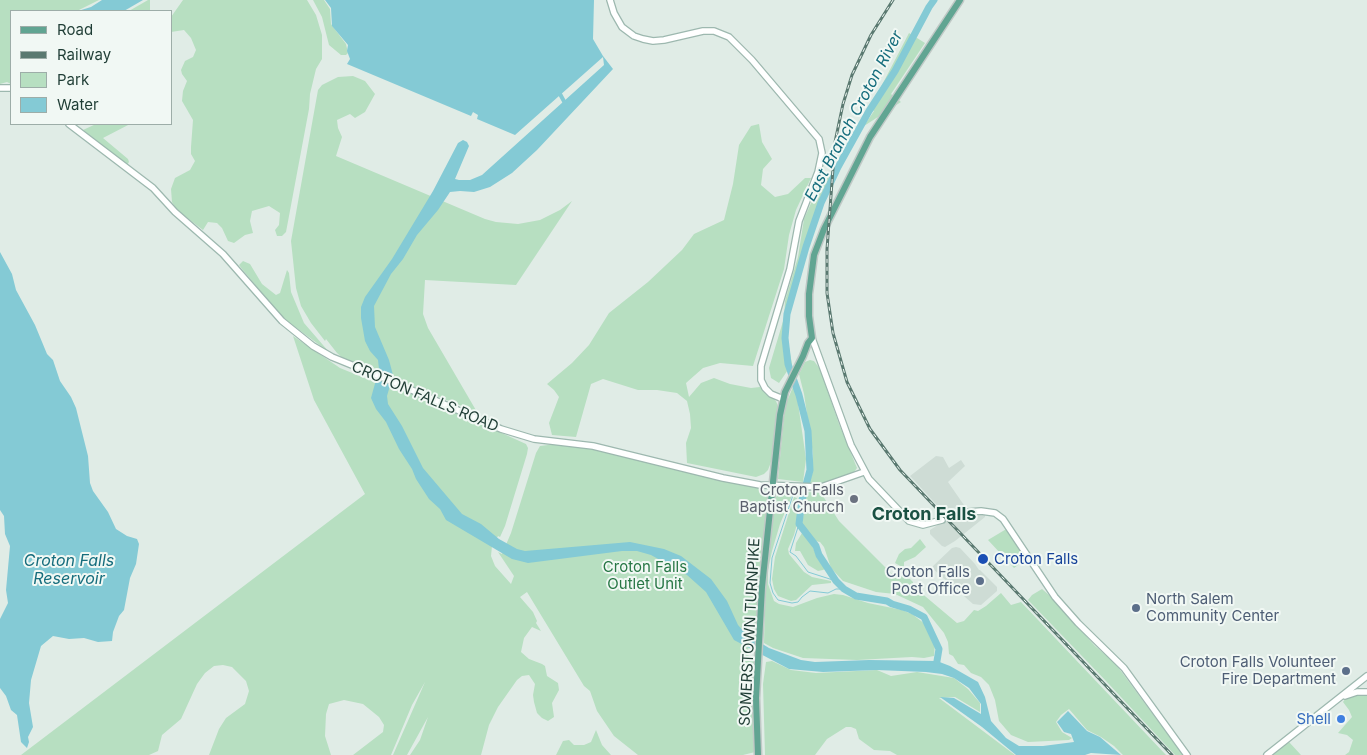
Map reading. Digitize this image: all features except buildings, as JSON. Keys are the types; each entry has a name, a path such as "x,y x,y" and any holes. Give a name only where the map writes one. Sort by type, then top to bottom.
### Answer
{"main road":[{"path":"812,338 809,316 811,269 817,246 860,154 960,0"},
{"name":"SOMERSTOWN TURNPIKE","path":"758,755 756,718 762,587 783,399 812,338"}],"street":[{"path":"610,0 614,13 622,27 634,36 643,39 653,41 664,40 709,30 729,37 752,60 816,135 821,147 821,159 814,184 798,221 790,269 761,366 761,380 765,388 771,394 783,399"},
{"name":"CROTON FALLS ROAD","path":"70,125 142,179 180,217 210,241 289,327 323,352 483,422 510,433 534,439 593,446 723,478 773,485 816,488 864,472"},
{"path":"812,338 848,436 864,472 909,521 923,526 942,520"},
{"path":"950,518 968,512 985,511 999,516 1006,522 1055,597 1078,623 1125,669 1187,755"},
{"path":"1267,755 1367,676"},
{"path":"1334,701 1351,694 1367,692"}],"shaded area":[{"path":"936,456 943,457 949,468 961,460 965,466 948,482 966,508 946,515 910,476"},
{"path":"985,513 985,517 945,547 930,534 930,530 941,523 969,515"},
{"path":"952,548 960,548 997,587 997,591 981,605 973,604 932,568"}],"green space":[{"path":"0,0 99,0 79,10 10,10 10,84 7,82 0,84"},
{"path":"148,0 150,0 150,10 131,10"},
{"path":"183,0 307,0 316,15 322,35 322,59 316,69 310,94 309,109 286,232 282,236 277,236 275,230 279,225 280,213 269,206 252,211 250,221 253,233 245,235 234,243 228,241 222,228 217,223 208,222 203,230 177,210 172,202 171,189 175,178 190,170 195,161 191,154 193,120 182,101 187,81 181,70 185,61 193,57 196,50 191,38 184,30 172,32 172,16"},
{"path":"313,0 324,0 330,9 331,24 346,44 348,53 346,55 341,55 329,45 322,17"},
{"path":"909,33 925,43 891,94 901,102 864,126 874,111 870,108"},
{"path":"353,76 365,81 375,94 365,112 355,118 350,114 337,120 342,137 336,156 496,222 518,224 540,220 560,210 572,201 516,285 425,280 423,314 428,328 477,412 345,360 326,339 325,341 301,306 296,288 291,241 318,90 322,85 338,77"},
{"path":"759,124 762,142 772,159 763,169 761,185 775,197 788,194 805,178 811,178 796,210 789,235 784,269 753,366 720,363 703,368 686,383 689,397 701,383 714,378 730,384 751,388 760,387 776,401 778,406 771,462 768,470 756,477 687,463 686,443 691,428 687,401 677,393 638,390 603,379 591,384 576,437 552,435 549,423 559,397 547,384 572,363 589,345 609,313 648,282 682,250 694,234 724,220 733,184 739,145 751,126"},
{"path":"94,125 128,125 103,138 128,159 127,165 83,130"},
{"path":"824,174 833,175 822,193 803,248 785,325 792,364 779,383 771,378 769,368 784,318 785,301 798,257 804,219"},
{"path":"243,261 250,264 262,284 276,295 280,293 287,270 291,292 304,323 329,352 283,318 239,265"},
{"name":"Croton Falls Outlet Unit","path":"293,336 340,368 389,388 391,383 526,444 528,448 527,454 505,526 500,537 498,536 492,546 491,556 495,566 511,584 514,576 498,552 502,554 511,533 536,453 540,446 556,444 587,448 758,487 765,491 770,497 763,547 755,640 749,636 748,655 754,661 753,720 755,752 743,755 638,755 614,736 597,711 590,691 584,686 527,592 520,597 533,612 536,623 541,631 532,627 524,638 521,652 529,659 545,666 547,676 558,683 559,690 552,703 554,717 548,721 537,713 533,695 535,684 529,675 522,676 517,680 498,707 489,725 481,755 410,755 420,740 428,717 407,755 393,755 425,682 412,705 391,755 353,755 383,732 384,725 379,717 363,704 344,700 329,704 326,714 325,736 331,755 209,755 219,729 226,718 245,704 249,691 246,681 232,667 223,665 214,666 205,673 197,684 181,719 162,735 158,751 149,755 21,755 365,494 314,400"},
{"path":"814,361 820,369 857,468 854,472 823,484 809,483 812,475 813,454 799,374 805,362"},
{"path":"795,382 806,459 803,482 778,479 785,406"},
{"path":"785,490 794,491 780,524 768,570 768,584 774,601 793,607 834,594 902,610 912,614 925,624 935,644 934,656 857,660 803,658 764,643 766,571 775,499 779,492"},
{"path":"807,492 821,493 839,521 891,573 910,579 913,582 913,586 957,623 964,621 974,610 978,611 986,606 1001,593 1011,605 1021,602 1166,755 1123,755 1114,746 1087,730 1069,709 1056,722 1062,732 1072,738 1069,740 1028,742 1011,735 999,721 995,700 989,685 981,677 971,673 964,665 958,664 953,656 949,654 948,642 944,633 923,607 895,594 876,592 843,581 831,568 824,547 820,542 815,541 802,524"},
{"path":"794,497 797,498 796,504 799,517 788,549 789,554 804,572 812,577 831,581 831,583 812,585 796,600 791,601 778,596 772,579 775,557"},
{"path":"1008,528 1028,558 1014,568 988,540"},
{"path":"802,533 811,543 825,569 818,571 808,565 800,551 795,551 796,543"},
{"path":"920,539 926,547 915,557 904,562 904,566 902,567 895,563 899,554 905,549 911,548"},
{"path":"1042,589 1095,646 1115,663 1183,755 1175,755 1028,600"},
{"path":"772,661 791,670 816,673 877,670 891,676 917,672 954,678 968,689 980,703 980,712 955,697 939,698 1015,755 897,755 890,751 874,750 859,739 856,729 846,727 827,739 815,755 765,755 763,684 766,662"},
{"path":"1356,695 1367,696 1367,755 1345,755 1349,752 1353,740 1347,735 1338,733 1352,717 1343,702 1345,699"},
{"path":"596,730 602,745 611,755 556,755 563,741 569,740 574,745 584,745 591,742"},
{"path":"1289,742 1301,755 1272,755"}],"water":[{"path":"102,0 143,0 126,10 81,10 91,7"},
{"path":"325,0 594,0 593,39 613,69 537,150 512,173 490,187 474,192 450,192 417,235 403,259 391,274 374,306 375,327 389,360 393,375 387,396 388,404 402,426 423,468 462,514 481,524 499,539 517,549 525,551 630,542 664,549 681,556 711,579 727,601 738,625 746,634 769,648 801,660 815,662 869,660 937,661 978,682 985,697 991,721 1006,738 1019,746 1043,746 1074,742 1071,734 1064,732 1057,722 1068,711 1087,731 1100,737 1121,755 1091,753 1085,755 1016,755 982,727 940,697 954,698 981,714 981,704 969,688 954,678 926,672 877,670 823,672 789,669 734,640 706,592 687,575 651,555 637,551 622,551 528,563 512,559 446,520 440,509 429,499 416,479 371,398 379,369 378,360 370,351 365,341 361,307 365,297 392,259 433,191 458,143 463,140 469,146 455,179 470,180 482,175 604,65 603,57 515,135 477,119 478,115 473,112 471,116 347,64 350,59 347,51 348,45 332,26 331,8"},
{"name":"Croton Falls Reservoir","path":"0,252 12,274 16,290 35,325 47,354 53,360 60,381 76,408 88,456 90,483 93,491 108,512 116,529 127,536 137,539 139,544 136,564 130,578 124,610 119,616 112,641 98,642 84,638 69,639 53,636 41,646 31,680 29,703 33,727 28,737 27,748 21,742 17,715 11,710 6,696 0,688 0,619 8,603 6,590 10,546 5,534 4,516 0,510"}],"waterway":[{"name":"East Branch Croton River","path":"934,0 895,71 869,111 838,167 821,203 787,314 785,338 788,364 799,395 808,431 810,470 802,500 799,524 816,546 819,555 836,581 844,589 856,596 887,601 924,617 939,649 936,667 934,666"},
{"path":"560,94 566,105"},
{"name":"East Branch Croton River","path":"801,488 793,495 772,558 770,583 773,593 778,600 792,603 798,602 810,591 828,593 836,589 844,589"},
{"name":"East Branch Croton River","path":"799,524 790,552 796,556 808,572 836,581"}],"railway":[{"path":"893,0 871,35 852,75 843,104 835,142 827,249 827,293 833,333 847,382 870,429 900,470 1172,755"}],"place":[{"name":"Croton Falls Baptist Church","path":"854,499"},
{"name":"Croton Falls","path":"983,559"},
{"name":"Croton Falls Post Office","path":"980,581"},
{"name":"North Salem Community Center","path":"1136,608"},
{"name":"Croton Falls Volunteer Fire Department","path":"1346,671"},
{"name":"Shell","path":"1341,719"}],"district":[{"name":"Croton Falls","path":"924,515"}]}
